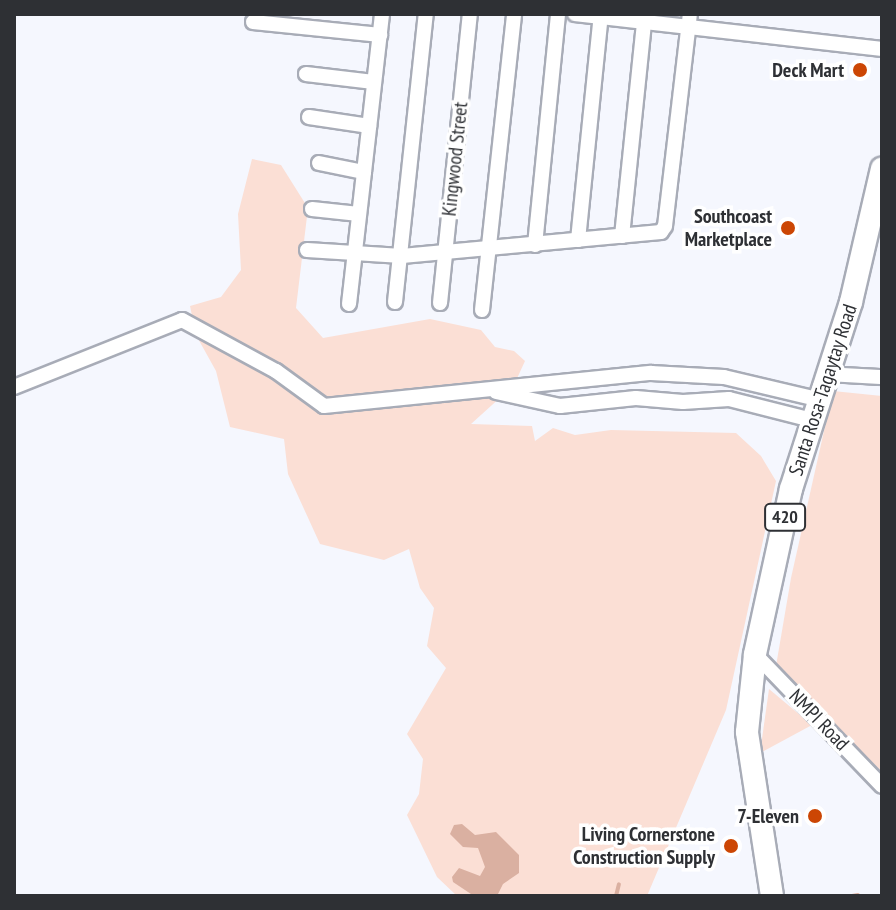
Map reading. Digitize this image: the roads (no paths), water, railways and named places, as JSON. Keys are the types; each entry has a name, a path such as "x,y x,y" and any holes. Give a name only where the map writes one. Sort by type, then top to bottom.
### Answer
{"main road":[{"name":"Santa Rosa-Tagaytay Road","path":"770,885 747,732 755,654 785,516 814,410 855,285 882,169"}],"street":[{"path":"349,304 382,14"},
{"path":"395,302 426,14"},
{"name":"Kingwood Street","path":"440,303 470,14"},
{"path":"482,310 514,14"},
{"path":"535,245 558,14"},
{"path":"575,14 689,20 882,49"},
{"path":"578,240 601,15"},
{"path":"622,236 645,18"},
{"path":"307,250 402,256 656,234 665,226 689,20"},
{"path":"253,22 380,35"},
{"path":"306,74 374,82"},
{"path":"309,117 369,126"},
{"path":"319,163 364,172"},
{"path":"312,209 359,214"},
{"path":"14,387 182,320 276,371 324,406 651,373 724,377 814,410"},
{"path":"828,369 882,377"},
{"path":"859,372 882,369"},
{"path":"480,388 560,406 636,398 683,402 729,399 814,410"},
{"name":"NMPI Road","path":"755,654 882,786"}],"waterway":[{"path":"616,896 619,884"},
{"path":"852,896 858,895"}],"place":[{"name":"Deck Mart","path":"860,70"},
{"name":"Southcoast Marketplace","path":"788,228"},
{"name":"7-Eleven","path":"815,816"},
{"name":"Living Cornerstone Construction Supply","path":"731,846"}]}
